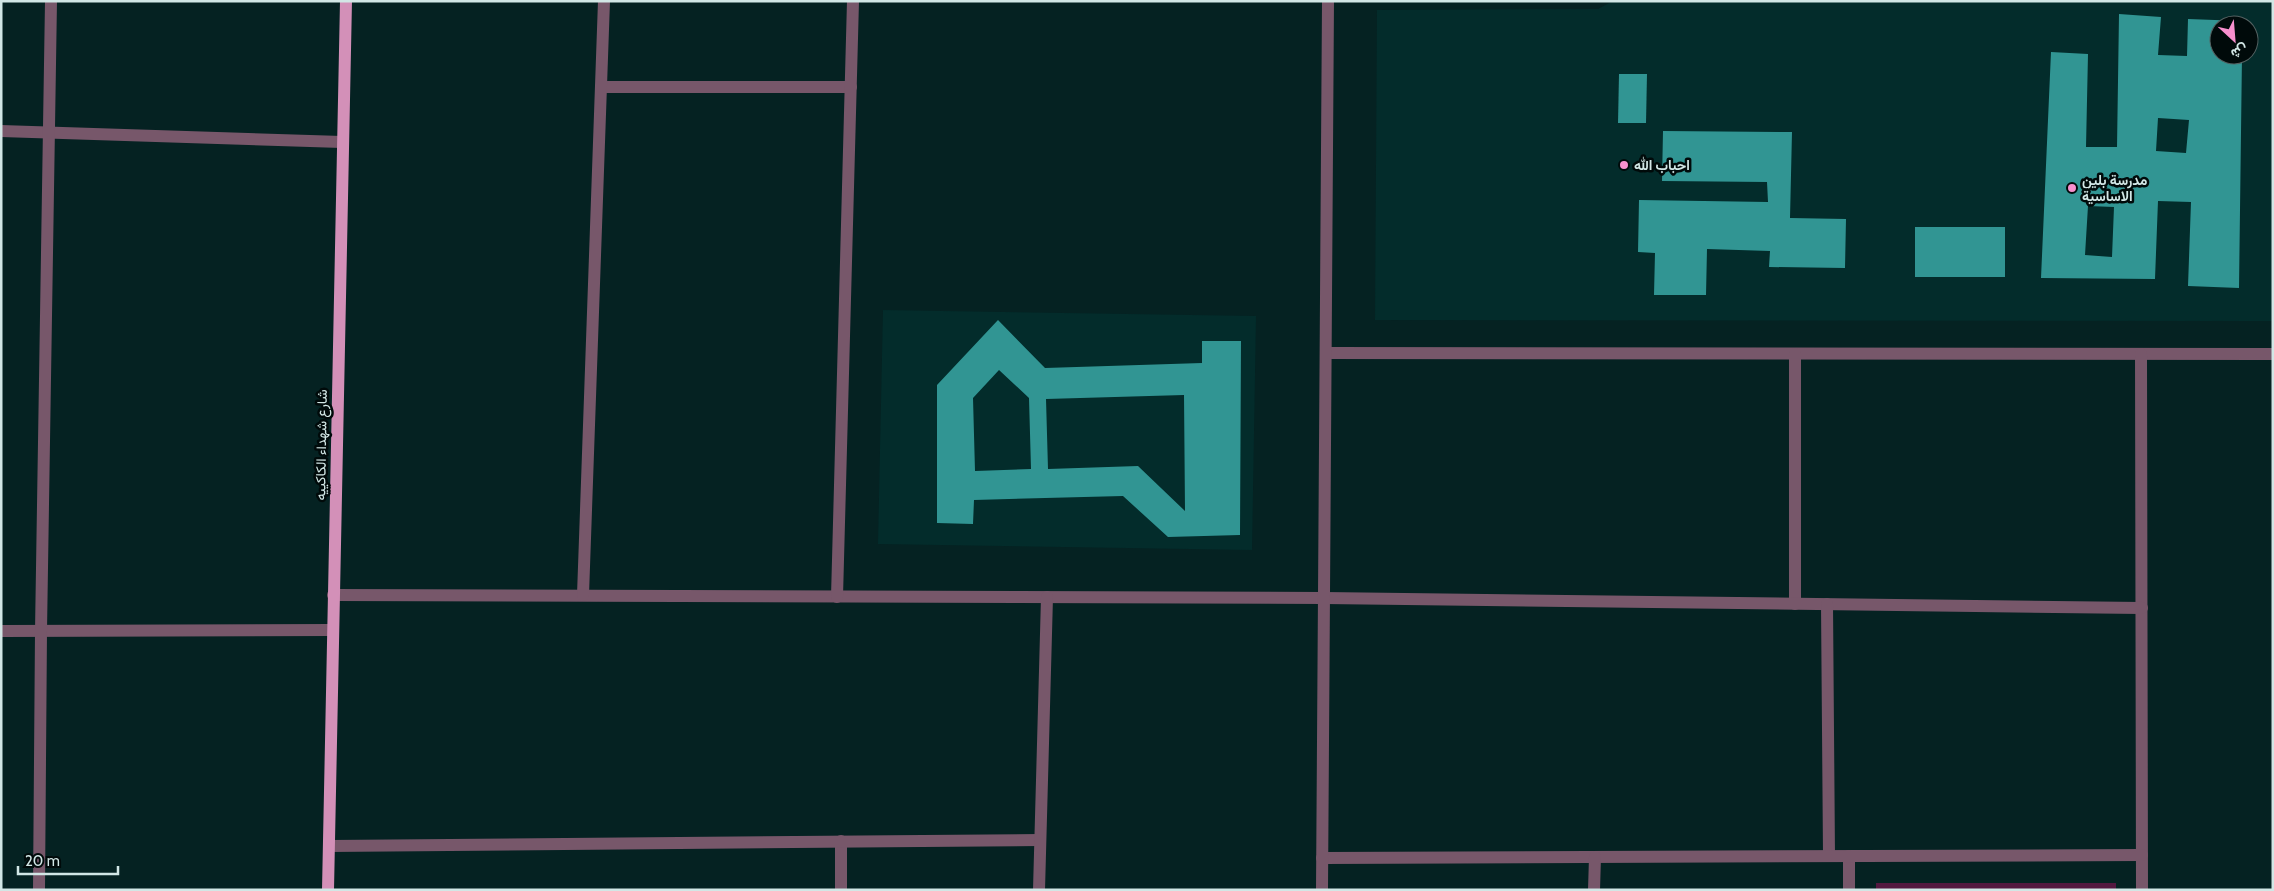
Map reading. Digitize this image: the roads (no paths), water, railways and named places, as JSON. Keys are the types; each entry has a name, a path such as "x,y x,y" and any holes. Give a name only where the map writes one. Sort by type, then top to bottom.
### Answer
{"main road":[{"name":"شارع شهداء الكاكييه","path":"328,890 346,1"}],"street":[{"path":"40,890 41,631 52,1"},
{"path":"583,596 604,1"},
{"path":"837,596 853,1"},
{"path":"1322,890 1328,1"},
{"path":"601,87 851,87"},
{"path":"1,131 50,131 342,142"},
{"path":"1326,353 2273,354"},
{"path":"1795,354 1796,604"},
{"path":"2141,354 2142,890"},
{"path":"333,594 1324,598 2142,608"},
{"path":"1039,890 1046,597"},
{"path":"1827,604 1829,856"},
{"path":"1,631 332,630"},
{"path":"329,846 1040,840"},
{"path":"840,841 841,890"},
{"path":"1322,858 2142,855"},
{"path":"1849,856 1849,890"},
{"path":"1594,857 1594,890"}],"place":[{"name":"احباب الله","path":"1624,165"},
{"name":"مدرسة بلين الاساسية","path":"2072,188"}]}
